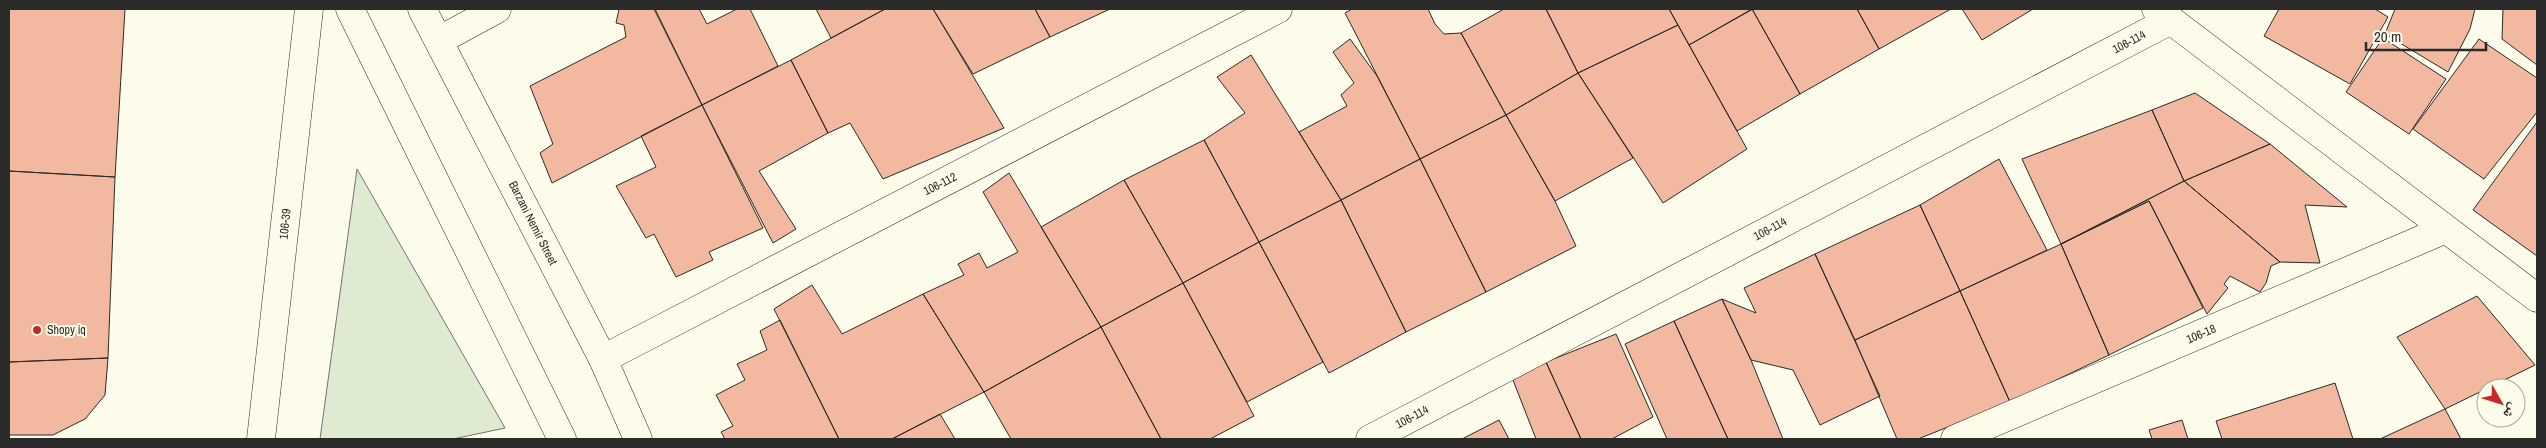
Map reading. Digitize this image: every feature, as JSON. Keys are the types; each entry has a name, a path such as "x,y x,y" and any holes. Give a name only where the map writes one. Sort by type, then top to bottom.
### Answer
{"street":[{"name":"106-39","path":"261,439 309,9"},
{"path":"350,9 562,439"},
{"name":"Barzani Nemir Street","path":"422,9 440,40 603,359 638,439"},
{"path":"440,40 498,9"},
{"name":"106-112","path":"603,359 1278,9"},
{"path":"2164,14 2537,298"},
{"name":"106-114","path":"1370,439 2164,14"},
{"name":"106-18","path":"1955,439 2446,229"}],"green space":[{"path":"357,169 505,428 453,439 320,439"}],"building":[{"path":"9,9 125,9 115,177 9,171"},
{"path":"619,9 654,9 702,105 552,183 540,153 553,144 530,86 626,37 624,25 616,23"},
{"path":"655,9 699,9 707,24 737,9 750,9 778,66 702,105"},
{"path":"816,9 885,9 831,38"},
{"path":"885,9 933,9 1004,128 883,179 850,123 828,133 791,60"},
{"path":"933,9 1035,9 1050,37 973,74"},
{"path":"1035,9 1110,9 1050,37"},
{"path":"1352,9 1428,9 1435,24 1444,34 1461,33 1506,115 1420,159 1345,13"},
{"path":"1504,9 1546,9 1578,73 1506,115 1461,33"},
{"path":"1546,9 1669,9 1678,25 1578,73"},
{"path":"1669,9 1753,9 1689,45"},
{"path":"1752,9 1800,94 1737,131 1689,45"},
{"path":"1752,9 1857,9 1879,49 1800,94"},
{"path":"1857,9 1951,9 1879,49"},
{"path":"1962,9 2033,9 1982,40"},
{"path":"2279,9 2375,9 2388,17 2350,84 2264,36"},
{"path":"2395,9 2475,9 2470,29 2448,72 2385,34"},
{"path":"2503,9 2537,9 2537,65 2502,39"},
{"path":"1678,25 1747,149 1663,203 1578,73"},
{"path":"2383,38 2446,79 2409,134 2346,92"},
{"path":"1350,39 1377,76 1420,159 1341,200 1299,132 1347,106 1341,95 1354,83 1333,52"},
{"path":"2479,39 2537,78 2537,112 2484,179 2413,129"},
{"path":"1251,55 1341,200 1259,242 1204,140 1245,113 1217,77"},
{"path":"791,60 828,133 759,171 796,229 773,243 702,105"},
{"path":"1578,73 1633,158 1555,201 1506,115"},
{"path":"2195,93 2270,144 2184,181 2152,110"},
{"path":"702,105 763,228 709,252 713,260 676,277 654,234 646,238 616,186 656,167 641,136"},
{"path":"2152,110 2184,181 2061,244 2022,159"},
{"path":"1506,115 1555,201 1576,246 1486,292 1420,159"},
{"path":"2537,122 2537,256 2473,210"},
{"path":"1204,140 1259,242 1183,283 1124,180"},
{"path":"2270,144 2347,207 2305,205 2320,263 2280,262 2184,181"},
{"path":"1420,159 1486,292 1406,332 1341,200"},
{"path":"1999,159 2047,250 1960,291 1920,205"},
{"path":"9,171 115,177 108,358 9,362"},
{"path":"1009,173 1101,327 984,392 923,294 964,275 958,264 979,253 987,268 1018,252 983,192"},
{"path":"1124,180 1183,283 1101,327 1041,227"},
{"path":"2184,181 2280,262 2271,266 2266,283 2260,292 2230,276 2224,284 2228,288 2207,314 2149,201 2061,244"},
{"path":"1341,200 1406,332 1329,373 1259,242"},
{"path":"2149,201 2203,308 2109,355 2061,244"},
{"path":"1920,205 1960,291 1855,340 1815,254"},
{"path":"1259,242 1323,362 1247,402 1183,283"},
{"path":"2061,244 2109,355 2010,402 1960,291"},
{"path":"1815,254 1880,396 1820,425 1793,370 1751,360 1722,299 1756,313 1744,288"},
{"path":"1183,283 1254,416 1210,439 1161,439 1101,327"},
{"path":"812,285 842,334 923,294 984,392 892,439 839,439 774,309"},
{"path":"1960,291 2010,402 1918,439 1897,439 1855,340"},
{"path":"2477,296 2535,365 2508,378 2476,378 2476,394 2445,409 2397,337"},
{"path":"1722,299 1751,360 1783,439 1728,439 1674,321"},
{"path":"780,320 839,439 725,439 721,432 733,426 716,395 745,380 737,364 767,350 760,331"},
{"path":"1674,321 1728,439 1667,439 1625,344"},
{"path":"1101,327 1161,439 1011,439 984,392"},
{"path":"1616,334 1653,417 1612,439 1581,439 1546,362"},
{"path":"108,358 105,395 85,419 53,435 9,435 9,362"},
{"path":"1546,362 1581,439 1536,439 1513,380"},
{"path":"2335,383 2353,439 2222,439 2216,421"},
{"path":"2445,409 2461,439 2380,439"},
{"path":"940,414 955,439 892,439"},
{"path":"1499,420 1509,439 1462,439"},
{"path":"2182,420 2188,439 2152,439 2149,430"}],"place":[{"name":"Shopy iq","path":"37,330"}]}
